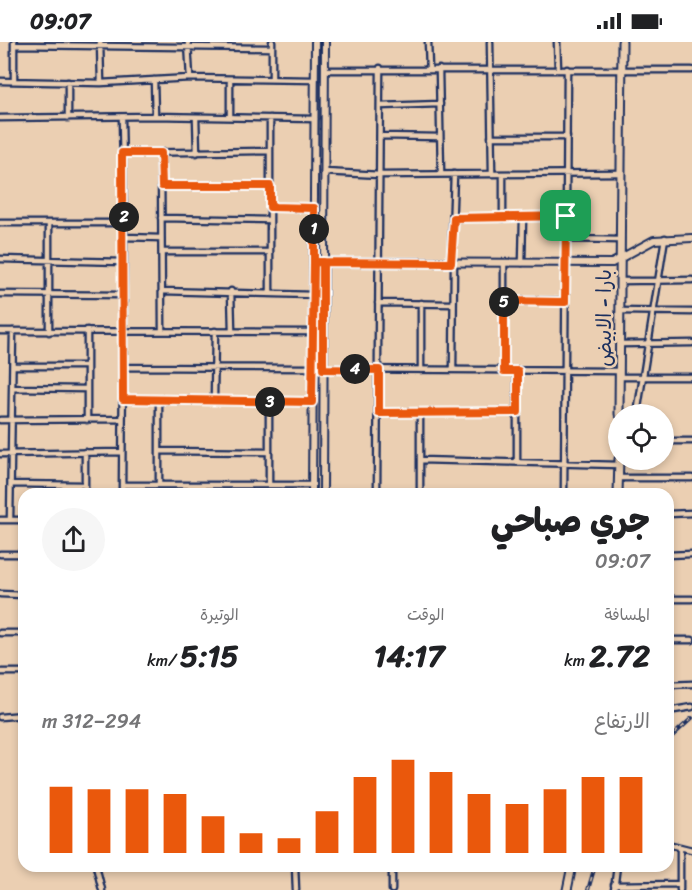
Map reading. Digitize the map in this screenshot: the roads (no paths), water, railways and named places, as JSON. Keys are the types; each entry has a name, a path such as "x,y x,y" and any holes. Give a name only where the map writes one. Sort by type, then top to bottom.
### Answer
{"main road":[{"path":"312,485 315,42"},
{"path":"323,488 325,42"},
{"name":"بارا - الابيض","path":"620,404 622,42"},
{"path":"314,262 612,263 621,260 642,246 665,238 692,238"},
{"path":"618,470 618,488"},
{"path":"567,890 571,872"}],"street":[{"path":"272,42 272,79"},
{"path":"428,42 429,68"},
{"path":"490,42 492,173"},
{"path":"557,42 558,69"},
{"path":"14,81 14,44 272,48"},
{"path":"100,44 101,83"},
{"path":"188,45 190,78"},
{"path":"325,70 380,68 692,70"},
{"path":"377,488 380,68"},
{"path":"440,69 441,174"},
{"path":"564,488 567,69"},
{"path":"0,81 101,83 190,78 316,80"},
{"path":"230,79 230,117"},
{"path":"154,80 155,116"},
{"path":"68,82 68,118"},
{"path":"380,106 440,104"},
{"path":"0,118 155,116 315,118"},
{"path":"196,117 197,153"},
{"path":"122,118 124,223 122,485 312,485"},
{"path":"270,118 270,293"},
{"path":"380,136 440,137"},
{"path":"491,137 567,137"},
{"path":"122,153 270,151"},
{"path":"161,153 162,329"},
{"path":"324,172 380,174 621,173"},
{"path":"453,370 454,174"},
{"path":"503,174 503,218"},
{"path":"162,186 270,186"},
{"path":"270,207 314,208"},
{"path":"454,218 566,216"},
{"path":"161,218 270,220"},
{"path":"522,263 523,218"},
{"path":"0,223 124,223"},
{"path":"49,223 49,332"},
{"path":"124,237 161,238"},
{"path":"567,238 620,240"},
{"path":"639,404 665,238"},
{"path":"162,252 270,252"},
{"path":"0,259 123,262"},
{"path":"504,263 504,371"},
{"path":"621,280 692,280"},
{"path":"162,291 231,291 313,295"},
{"path":"231,291 232,331"},
{"path":"0,294 123,295"},
{"path":"504,301 565,302"},
{"path":"378,303 452,303"},
{"path":"421,303 421,370"},
{"path":"620,311 692,312"},
{"path":"0,331 162,329 313,332"},
{"path":"87,330 87,420"},
{"path":"10,520 13,331"},
{"path":"214,400 215,331"},
{"path":"620,344 692,343"},
{"path":"13,366 87,366"},
{"path":"123,367 313,368"},
{"path":"323,369 566,371 644,377 692,377"},
{"path":"517,462 518,371"},
{"path":"12,388 87,389"},
{"path":"123,399 312,402"},
{"path":"159,400 159,485"},
{"path":"269,402 269,485"},
{"path":"379,413 518,412"},
{"path":"420,413 420,488"},
{"path":"0,420 122,418"},
{"path":"674,441 692,441"},
{"path":"159,451 269,452"},
{"path":"11,484 85,485 85,452"},
{"path":"0,454 122,452"},
{"path":"420,460 563,464 608,462"},
{"path":"618,478 692,478"},
{"path":"674,514 692,513"},
{"path":"0,520 18,520"},
{"path":"0,554 18,554"},
{"path":"674,555 692,554"},
{"path":"0,594 18,595"},
{"path":"674,599 692,599"},
{"path":"0,633 18,633"},
{"path":"674,640 692,640"},
{"path":"0,672 18,672"},
{"path":"674,685 692,684"},
{"path":"674,710 692,707"},
{"path":"0,717 18,716"},
{"path":"674,846 692,850"},
{"path":"616,872 614,888 680,887 680,847"},
{"path":"98,872 102,890"},
{"path":"295,872 296,890"},
{"path":"392,872 392,890"}],"railway":[{"path":"674,734 692,718"},
{"path":"588,890 593,872"}]}
